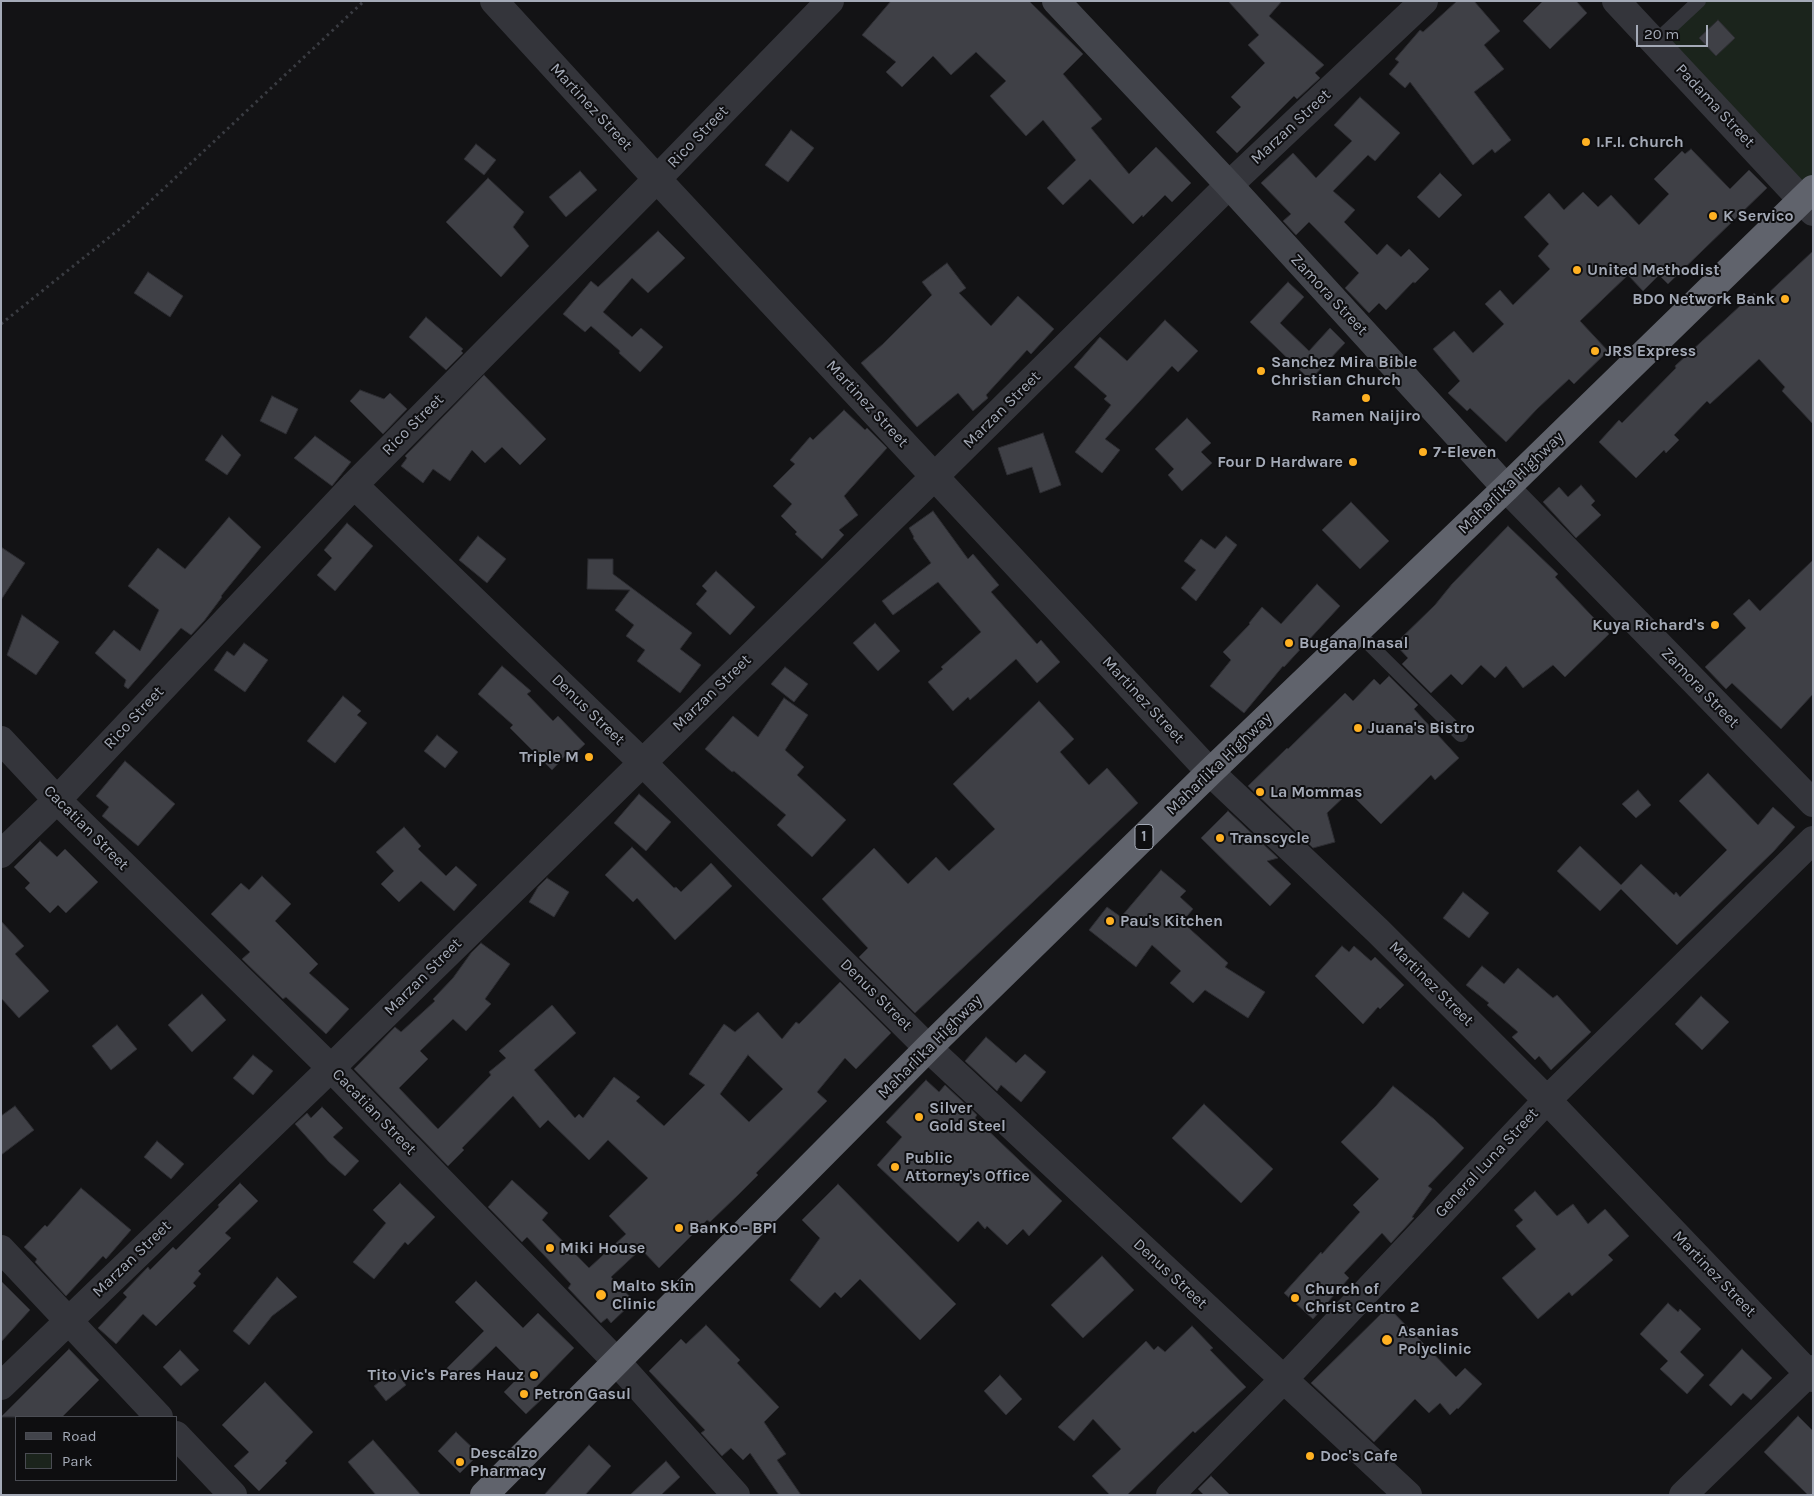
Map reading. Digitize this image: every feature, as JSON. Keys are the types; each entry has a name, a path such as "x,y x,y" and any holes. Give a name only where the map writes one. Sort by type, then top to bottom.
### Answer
{"highway":[{"name":"Maharlika Highway","path":"484,1495 928,1048 1210,772 1809,200"}],"street":[{"name":"Martinez Street","path":"494,1 657,179 1210,772 1378,931 1547,1100 1811,1374"},
{"name":"Rico Street","path":"1,854 57,800 354,485 830,1"},
{"name":"Zamora Street","path":"1056,1 1229,186 1506,488 1813,803"},
{"name":"Marzan Street","path":"1,1386 331,1068 1229,186 1424,1"},
{"name":"Padama Street","path":"1616,1 1809,200"},
{"name":"Denus Street","path":"354,485 642,762 928,1048 1408,1495"},
{"name":"Cacatian Street","path":"1,740 57,800 331,1068 616,1361 736,1495"},
{"name":"General Luna Street","path":"1170,1495 1283,1380 1547,1100 1813,840"},
{"path":"1,1249 159,1416"},
{"path":"1683,1495 1811,1374"},
{"path":"178,1437 233,1495"}],"lane":[{"path":"1655,42 1699,1"},
{"path":"1356,631 1461,735"}],"path":[{"path":"1,324 127,223 364,1"}],"green space":[{"path":"1699,1 1813,1 1813,189 1801,200 1655,42"}],"building":[{"path":"891,1 1029,1 1083,54 1063,74 1102,119 1091,128 1129,174 1156,147 1191,183 1172,202 1165,195 1143,217 1142,215 1133,224 1090,179 1063,205 1047,188 1076,160 1043,120 1026,136 990,96 1006,81 976,52 951,75 933,56 902,87 886,72 896,62 862,35"},
{"path":"1228,1 1282,1 1269,16 1324,65 1315,73 1320,78 1297,99 1294,96 1237,153 1216,132 1241,107 1231,97 1265,63 1248,45 1259,35"},
{"path":"1457,1 1474,1 1500,31 1484,45 1504,69 1474,92 1511,140 1495,153 1492,149 1473,165 1410,82 1405,88 1389,74 1399,62 1395,59 1420,30 1423,32"},
{"path":"1543,1 1576,1 1587,13 1550,49 1523,21"},
{"path":"1718,20 1735,38 1716,56 1699,38"},
{"path":"1360,97 1400,133 1375,161 1368,155 1333,191 1355,210 1344,222 1377,255 1387,244 1401,257 1409,249 1429,269 1415,283 1413,282 1386,310 1379,303 1369,313 1345,288 1359,273 1309,222 1296,235 1283,221 1291,214 1261,183 1293,153 1316,178 1352,141 1334,125"},
{"path":"791,130 814,148 788,182 765,165"},
{"path":"476,144 496,160 484,175 464,159"},
{"path":"1691,149 1730,189 1749,170 1767,188 1668,284 1659,275 1643,291 1628,275 1580,321 1608,351 1574,384 1569,379 1506,442 1470,408 1467,411 1448,393 1460,381 1433,349 1454,331 1473,353 1504,324 1485,304 1500,290 1513,305 1550,269 1538,256 1549,244 1524,217 1549,193 1564,210 1583,192 1598,207 1611,195 1639,225 1669,194 1654,179 1682,151 1685,154"},
{"path":"580,171 597,190 566,217 549,197"},
{"path":"1440,173 1462,195 1439,218 1417,197"},
{"path":"488,178 524,212 513,227 529,246 501,277 446,222"},
{"path":"658,231 685,258 648,293 632,278 603,312 632,337 641,328 663,347 640,372 619,353 620,351 591,326 585,332 563,314 591,281 598,287"},
{"path":"1813,251 1813,424 1782,391 1785,387 1759,359 1710,404 1707,401 1674,435 1679,440 1666,453 1664,450 1636,478 1599,442 1619,420 1622,423 1676,368 1675,366 1754,293 1761,300"},
{"path":"947,263 966,288 959,293 991,326 1018,296 1054,329 1031,354 1027,350 986,395 988,398 973,411 958,393 917,427 861,363 932,295 922,282"},
{"path":"148,272 183,296 170,317 134,293"},
{"path":"1288,282 1304,297 1280,323 1309,351 1330,328 1345,343 1310,380 1250,322"},
{"path":"426,317 463,349 461,351 463,353 446,370 409,337"},
{"path":"1165,320 1198,351 1178,372 1172,366 1105,439 1120,450 1102,473 1075,452 1111,405 1104,399 1107,396 1074,367 1100,337 1127,361"},
{"path":"484,375 546,439 520,465 502,447 485,463 472,450 450,481 433,469 423,483 401,466 407,458 405,456"},
{"path":"360,390 384,399 390,393 407,409 383,434 350,401"},
{"path":"272,396 298,409 286,434 260,421"},
{"path":"844,410 865,430 867,428 887,448 844,496 858,515 839,530 844,535 822,559 795,534 797,532 781,516 792,504 773,486 795,464 790,460 810,437 813,440"},
{"path":"1187,418 1211,443 1201,452 1212,463 1182,491 1168,475 1174,469 1155,449"},
{"path":"1043,433 1061,485 1040,493 1032,467 1007,475 998,448"},
{"path":"222,435 241,455 227,475 205,460"},
{"path":"315,436 351,462 332,486 294,458"},
{"path":"1581,485 1595,501 1591,505 1601,515 1576,538 1543,502 1559,487 1568,497"},
{"path":"1351,502 1389,541 1360,569 1322,530"},
{"path":"933,511 968,559 973,554 999,585 991,592 1037,644 1041,640 1060,662 1037,683 1016,659 970,700 968,697 953,711 928,682 943,669 941,667 981,632 938,582 893,615 882,601 931,563 913,538 909,528"},
{"path":"229,517 261,547 191,635 181,628 128,689 124,686 126,680 95,653 114,630 140,651 159,610 128,586 158,548 185,569"},
{"path":"347,523 373,546 335,591 317,575 332,558 324,550"},
{"path":"1508,526 1558,574 1555,577 1609,634 1565,677 1553,665 1523,688 1506,666 1495,678 1481,665 1462,685 1451,674 1431,693 1402,664 1408,658 1395,644 1435,605 1452,584"},
{"path":"478,536 506,559 487,583 459,560"},
{"path":"1226,536 1237,545 1196,601 1181,588 1196,570 1184,561 1201,539 1215,549"},
{"path":"1,547 25,563 1,600"},
{"path":"588,559 613,559 613,574 692,633 680,649 701,665 680,693 637,661 645,650 626,636 634,625 615,610 630,590 587,589"},
{"path":"1813,560 1813,694 1781,729 1732,683 1726,689 1705,667 1746,628 1733,614 1749,599 1760,611"},
{"path":"716,571 755,607 730,635 696,604 707,591 702,586"},
{"path":"1317,584 1340,606 1283,666 1244,713 1210,686 1231,660 1223,652 1250,624 1262,607 1281,624"},
{"path":"22,615 59,642 36,675 7,655"},
{"path":"875,623 900,651 878,671 853,643"},
{"path":"244,643 268,660 245,692 214,670 227,651 234,656"},
{"path":"502,666 531,691 527,694 553,721 558,716 585,744 569,759 566,755 552,770 510,728 513,725 478,694"},
{"path":"785,667 808,684 794,702 771,684"},
{"path":"1389,676 1418,705 1414,709 1459,758 1435,780 1431,775 1381,824 1349,792 1327,813 1335,842 1313,848 1248,786 1345,693 1353,701 1374,679 1380,685"},
{"path":"343,696 361,711 357,715 367,723 335,763 307,741"},
{"path":"784,698 808,715 785,750 804,767 797,775 846,820 812,857 777,825 786,815 705,749 733,716 758,737"},
{"path":"1039,701 1074,739 1060,752 1089,785 1107,768 1138,803 915,1013 859,957 868,948 822,899 874,848 908,884 936,857 949,871 995,829 953,784"},
{"path":"437,735 458,752 445,768 424,751"},
{"path":"125,761 175,804 138,846 102,816 109,807 96,796"},
{"path":"1708,773 1758,825 1773,807 1795,827 1774,851 1677,945 1621,889 1600,911 1557,871 1580,846 1621,885 1641,864 1674,895 1676,892 1680,897 1727,850 1679,801"},
{"path":"1638,790 1651,805 1636,818 1622,804"},
{"path":"639,794 671,822 646,851 614,823"},
{"path":"1228,811 1278,858 1267,861 1291,884 1270,906 1201,838"},
{"path":"404,827 421,846 418,849 446,876 456,866 477,885 454,911 421,881 399,902 381,884 394,871 376,852"},
{"path":"40,841 57,857 65,849 98,882 66,913 58,905 50,913 25,888 30,883 14,867"},
{"path":"632,847 674,888 676,887 681,892 711,863 732,886 675,940 637,898 633,902 605,875"},
{"path":"1161,870 1186,891 1180,897 1193,909 1182,922 1228,963 1225,967 1265,992 1248,1018 1205,990 1193,1003 1170,983 1181,971 1152,945 1136,967 1089,930 1107,907 1121,917"},
{"path":"262,876 291,904 275,921 318,964 309,973 349,1009 326,1034 286,997 283,999 242,959 250,952 211,914 241,883 249,890"},
{"path":"547,878 569,892 554,917 529,902 538,887"},
{"path":"1463,892 1489,913 1469,938 1443,918"},
{"path":"1,921 24,946 15,954 49,991 19,1018 1,998"},
{"path":"481,943 510,964 485,999 491,1004 466,1031 453,1019 420,1051 428,1059 399,1088 438,1129 491,1075 489,1072 506,1058 499,1051 552,1005 576,1033 534,1070 575,1118 579,1114 583,1118 614,1077 640,1097 636,1101 664,1126 705,1085 689,1074 724,1024 735,1032 758,1012 782,1039 796,1022 799,1024 840,982 891,1033 856,1069 845,1058 817,1092 827,1101 756,1173 758,1175 738,1195 710,1222 707,1220 659,1268 641,1249 611,1277 634,1301 611,1323 607,1318 601,1323 568,1288 571,1284 527,1237 522,1242 488,1207 512,1180 548,1213 542,1220 589,1268 626,1234 609,1216 648,1178 608,1140 589,1160 548,1120 540,1128 513,1096 462,1148 464,1150 448,1166 354,1069 395,1027 401,1032 435,1001 433,999 453,978 471,953","holes":["748,1055 783,1089 749,1122 720,1094"]},
{"path":"1342,946 1349,952 1354,946 1371,961 1375,957 1404,985 1380,1009 1378,1007 1363,1024 1315,976"},
{"path":"1482,966 1504,984 1518,968 1553,998 1557,995 1591,1032 1551,1070 1539,1056 1535,1060 1512,1037 1518,1032 1487,1005 1489,1003 1466,985"},
{"path":"202,994 226,1020 192,1052 168,1025"},
{"path":"1701,996 1729,1022 1702,1050 1675,1024"},
{"path":"117,1025 137,1049 111,1070 92,1046"},
{"path":"986,1037 1016,1063 1025,1054 1046,1072 1021,1102 1001,1085 997,1091 965,1061"},
{"path":"253,1055 273,1071 253,1095 233,1078"},
{"path":"926,1080 939,1092 945,1085 977,1115 975,1118 1062,1201 1029,1236 1023,1229 1007,1245 987,1226 985,1229 978,1221 958,1242 877,1165 902,1137 886,1122"},
{"path":"1393,1086 1434,1119 1464,1148 1428,1186 1432,1189 1412,1217 1414,1218 1391,1243 1382,1233 1344,1273 1349,1278 1313,1319 1284,1293 1360,1212 1353,1205 1379,1179 1341,1142"},
{"path":"1204,1104 1273,1169 1241,1203 1172,1138"},
{"path":"15,1106 34,1130 1,1155 1,1116"},
{"path":"322,1107 343,1128 333,1137 359,1161 345,1176 329,1162 295,1124 307,1113 311,1118"},
{"path":"157,1141 184,1164 171,1179 144,1157"},
{"path":"240,1183 258,1201 225,1233 231,1238 198,1271 201,1274 193,1283 196,1286 156,1326 143,1314 116,1344 98,1328 127,1297 123,1293 148,1267 150,1270 173,1247 176,1250"},
{"path":"400,1183 435,1217 408,1245 405,1242 374,1279 353,1262 386,1223 373,1210"},
{"path":"838,1184 956,1304 920,1340 860,1279 841,1298 835,1292 820,1308 790,1280 820,1238 802,1220"},
{"path":"81,1188 131,1230 106,1259 103,1256 66,1296 35,1262 37,1259 24,1247 45,1225 47,1227"},
{"path":"1535,1191 1557,1216 1573,1204 1588,1224 1605,1209 1629,1236 1608,1255 1613,1260 1572,1296 1569,1292 1538,1319 1502,1278 1536,1249 1516,1226 1523,1220 1514,1210"},
{"path":"1102,1256 1134,1290 1083,1338 1051,1305"},
{"path":"277,1277 297,1297 272,1316 249,1345 233,1331"},
{"path":"1,1281 30,1310 1,1342"},
{"path":"476,1281 523,1328 538,1313 574,1348 535,1388 544,1397 526,1414 504,1392 523,1373 496,1346 459,1382 446,1369 484,1331 455,1302"},
{"path":"1668,1303 1678,1312 1680,1309 1701,1329 1680,1352 1704,1375 1687,1394 1660,1369 1668,1361 1640,1334"},
{"name":"Asanias Polyclinic","path":"1388,1307 1456,1377 1465,1368 1482,1384 1450,1415 1440,1403 1429,1413 1415,1399 1374,1442 1311,1383"},
{"path":"706,1325 740,1360 737,1363 779,1407 764,1422 786,1454 777,1460 801,1495 779,1495 750,1453 743,1460 731,1448 722,1456 701,1433 705,1430 649,1371 681,1339 686,1344"},
{"path":"1192,1326 1213,1348 1210,1350 1246,1387 1195,1433 1193,1431 1127,1495 1110,1495 1092,1476 1121,1449 1093,1419 1074,1441 1058,1427 1146,1341 1154,1350 1158,1346 1165,1352"},
{"path":"69,1349 99,1380 63,1416 1,1417"},
{"path":"1742,1349 1772,1378 1751,1400 1743,1393 1731,1406 1709,1385"},
{"path":"180,1350 199,1370 181,1386 163,1367"},
{"path":"395,1370 406,1385 386,1401 374,1386"},
{"path":"1000,1375 1022,1399 1006,1415 984,1391"},
{"path":"265,1382 313,1432 285,1461 287,1463 259,1491 234,1466 249,1452 222,1425"},
{"path":"1798,1416 1813,1431 1813,1495 1808,1495 1764,1452"},
{"path":"456,1432 479,1454 460,1473 438,1451"},
{"path":"373,1440 421,1495 376,1495 348,1462"},
{"path":"589,1445 611,1466 585,1495 544,1495"},
{"path":"666,1461 680,1477 661,1495 630,1495"},
{"path":"1211,1476 1230,1495 1204,1495 1198,1489"}],"place":[{"name":"I.F.I. Church","path":"1586,142"},
{"name":"K Servico","path":"1713,216"},
{"name":"United Methodist","path":"1577,270"},
{"name":"BDO Network Bank","path":"1785,299"},
{"name":"JRS Express","path":"1595,351"},
{"name":"Sanchez Mira Bible Christian Church","path":"1261,371"},
{"name":"Ramen Naijiro","path":"1366,398"},
{"name":"7-Eleven","path":"1423,452"},
{"name":"Four D Hardware","path":"1353,462"},
{"name":"Kuya Richard's","path":"1715,625"},
{"name":"Bugana Inasal","path":"1289,643"},
{"name":"Juana's Bistro","path":"1358,728"},
{"name":"Triple M","path":"589,757"},
{"name":"La Mommas","path":"1260,792"},
{"name":"Transcycle","path":"1220,838"},
{"name":"Pau's Kitchen","path":"1110,921"},
{"name":"Silver Gold Steel","path":"919,1117"},
{"name":"Public Attorney's Office","path":"895,1167"},
{"name":"BanKo - BPI","path":"679,1228"},
{"name":"Miki House","path":"550,1248"},
{"name":"Malto Skin Clinic","path":"601,1295"},
{"name":"Church of Christ Centro 2","path":"1295,1298"},
{"name":"Asanias Polyclinic","path":"1387,1340"},
{"name":"Tito Vic's Pares Hauz","path":"534,1375"},
{"name":"Petron Gasul","path":"524,1394"},
{"name":"Doc's Cafe","path":"1310,1456"},
{"name":"Descalzo Pharmacy","path":"460,1462"}]}
